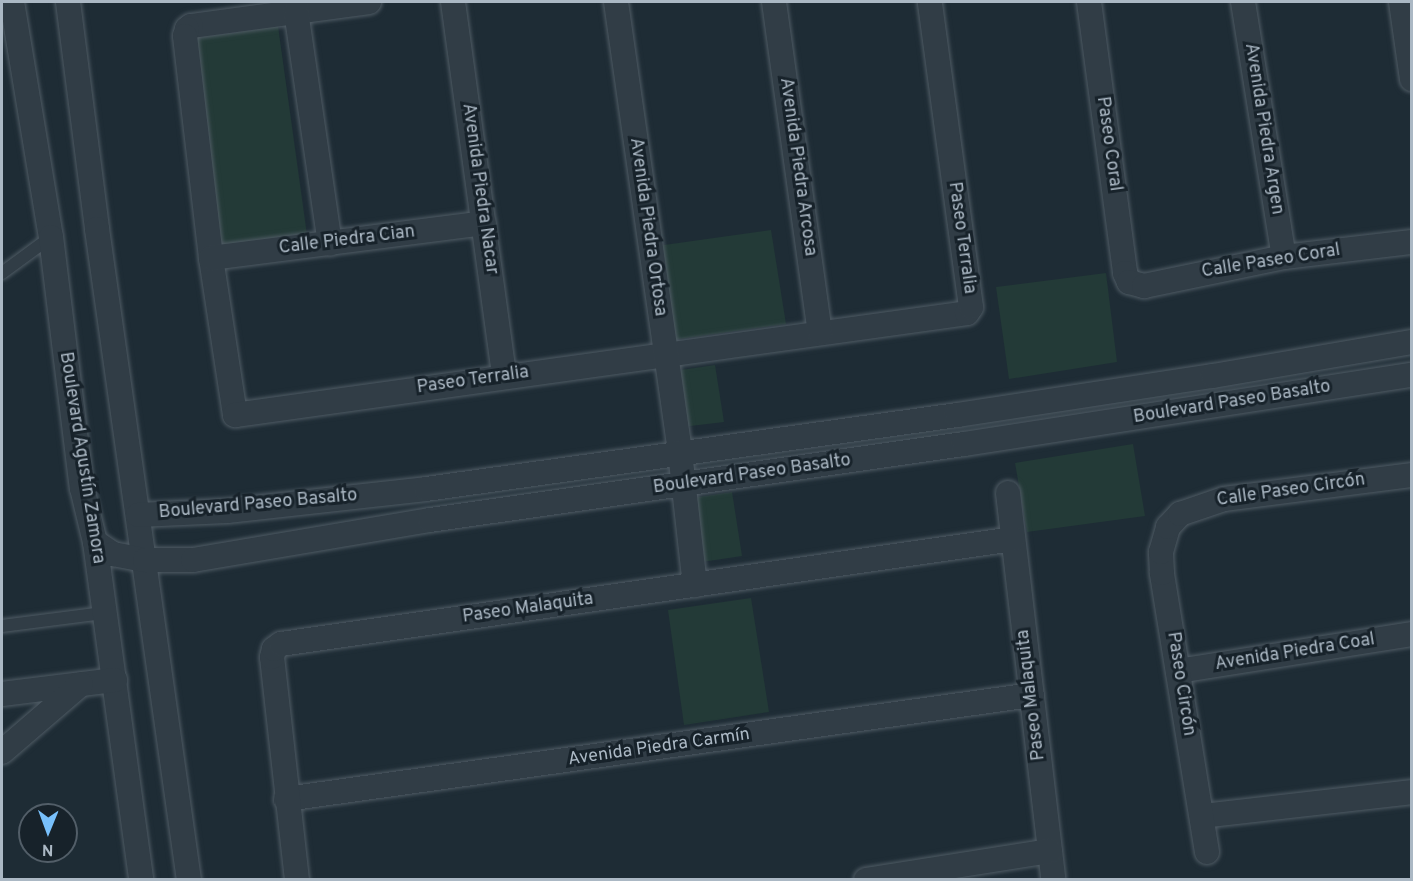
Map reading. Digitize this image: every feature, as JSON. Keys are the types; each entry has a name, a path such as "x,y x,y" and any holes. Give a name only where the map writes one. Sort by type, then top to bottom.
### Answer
{"street":[{"name":"Boulevard Agustín Zamora","path":"12,2 51,237 82,488 95,542 141,879"},
{"path":"68,2 97,229 189,879"},
{"name":"Paseo Terralia","path":"369,2 296,10 191,26 187,29 185,36 211,258 235,415 968,313 970,311 930,2"},
{"name":"Avenida Piedra Nacar","path":"453,2 504,376"},
{"name":"Avenida Piedra Ortosa","path":"616,2 680,452 696,585"},
{"name":"Avenida Piedra Arcosa","path":"774,2 820,332"},
{"name":"Paseo Coral","path":"1089,2 1125,273 1132,284"},
{"name":"Avenida Piedra Argen","path":"1243,2 1284,257"},
{"path":"1401,2 1412,79"},
{"path":"296,10 330,244"},
{"name":"Calle Piedra Cian","path":"211,258 484,223"},
{"name":"Calle Paseo Coral","path":"1132,284 1144,286 1284,257 1412,242"},
{"name":"Boulevard Paseo Basalto","path":"138,515 227,511 426,489 957,415 1412,342"},
{"name":"Boulevard Paseo Basalto","path":"95,542 113,554 145,560 193,560 430,520 683,485 1412,375"},
{"name":"Calle Paseo Circón","path":"1173,519 1190,509 1224,499 1412,475"},
{"name":"Paseo Malaquita","path":"1008,493 1053,877"},
{"name":"Paseo Circón","path":"1173,519 1164,537 1161,552 1162,573 1207,852"},
{"name":"Paseo Malaquita","path":"297,879 286,799 272,657 274,649 281,644 1013,539"},
{"name":"Avenida Piedra Coal","path":"1178,671 1412,634"},
{"path":"2,694 115,680"},
{"path":"2,752 81,684"},
{"name":"Avenida Piedra Carmín","path":"286,799 1032,695"},
{"path":"1202,816 1412,792"},
{"path":"866,879 1050,851"}],"lane":[{"path":"2,273 51,237"},
{"path":"2,626 103,613"}],"green space":[{"path":"278,26 307,235 221,248 190,39"},
{"path":"771,230 786,324 672,340 657,246"},
{"path":"1106,273 1117,362 1009,379 996,287"},
{"path":"715,365 724,422 682,427 674,371"},
{"path":"1133,444 1145,516 1027,532 1015,463"},
{"path":"732,492 742,556 695,563 686,499"},
{"path":"751,598 769,712 684,725 668,610"}]}
